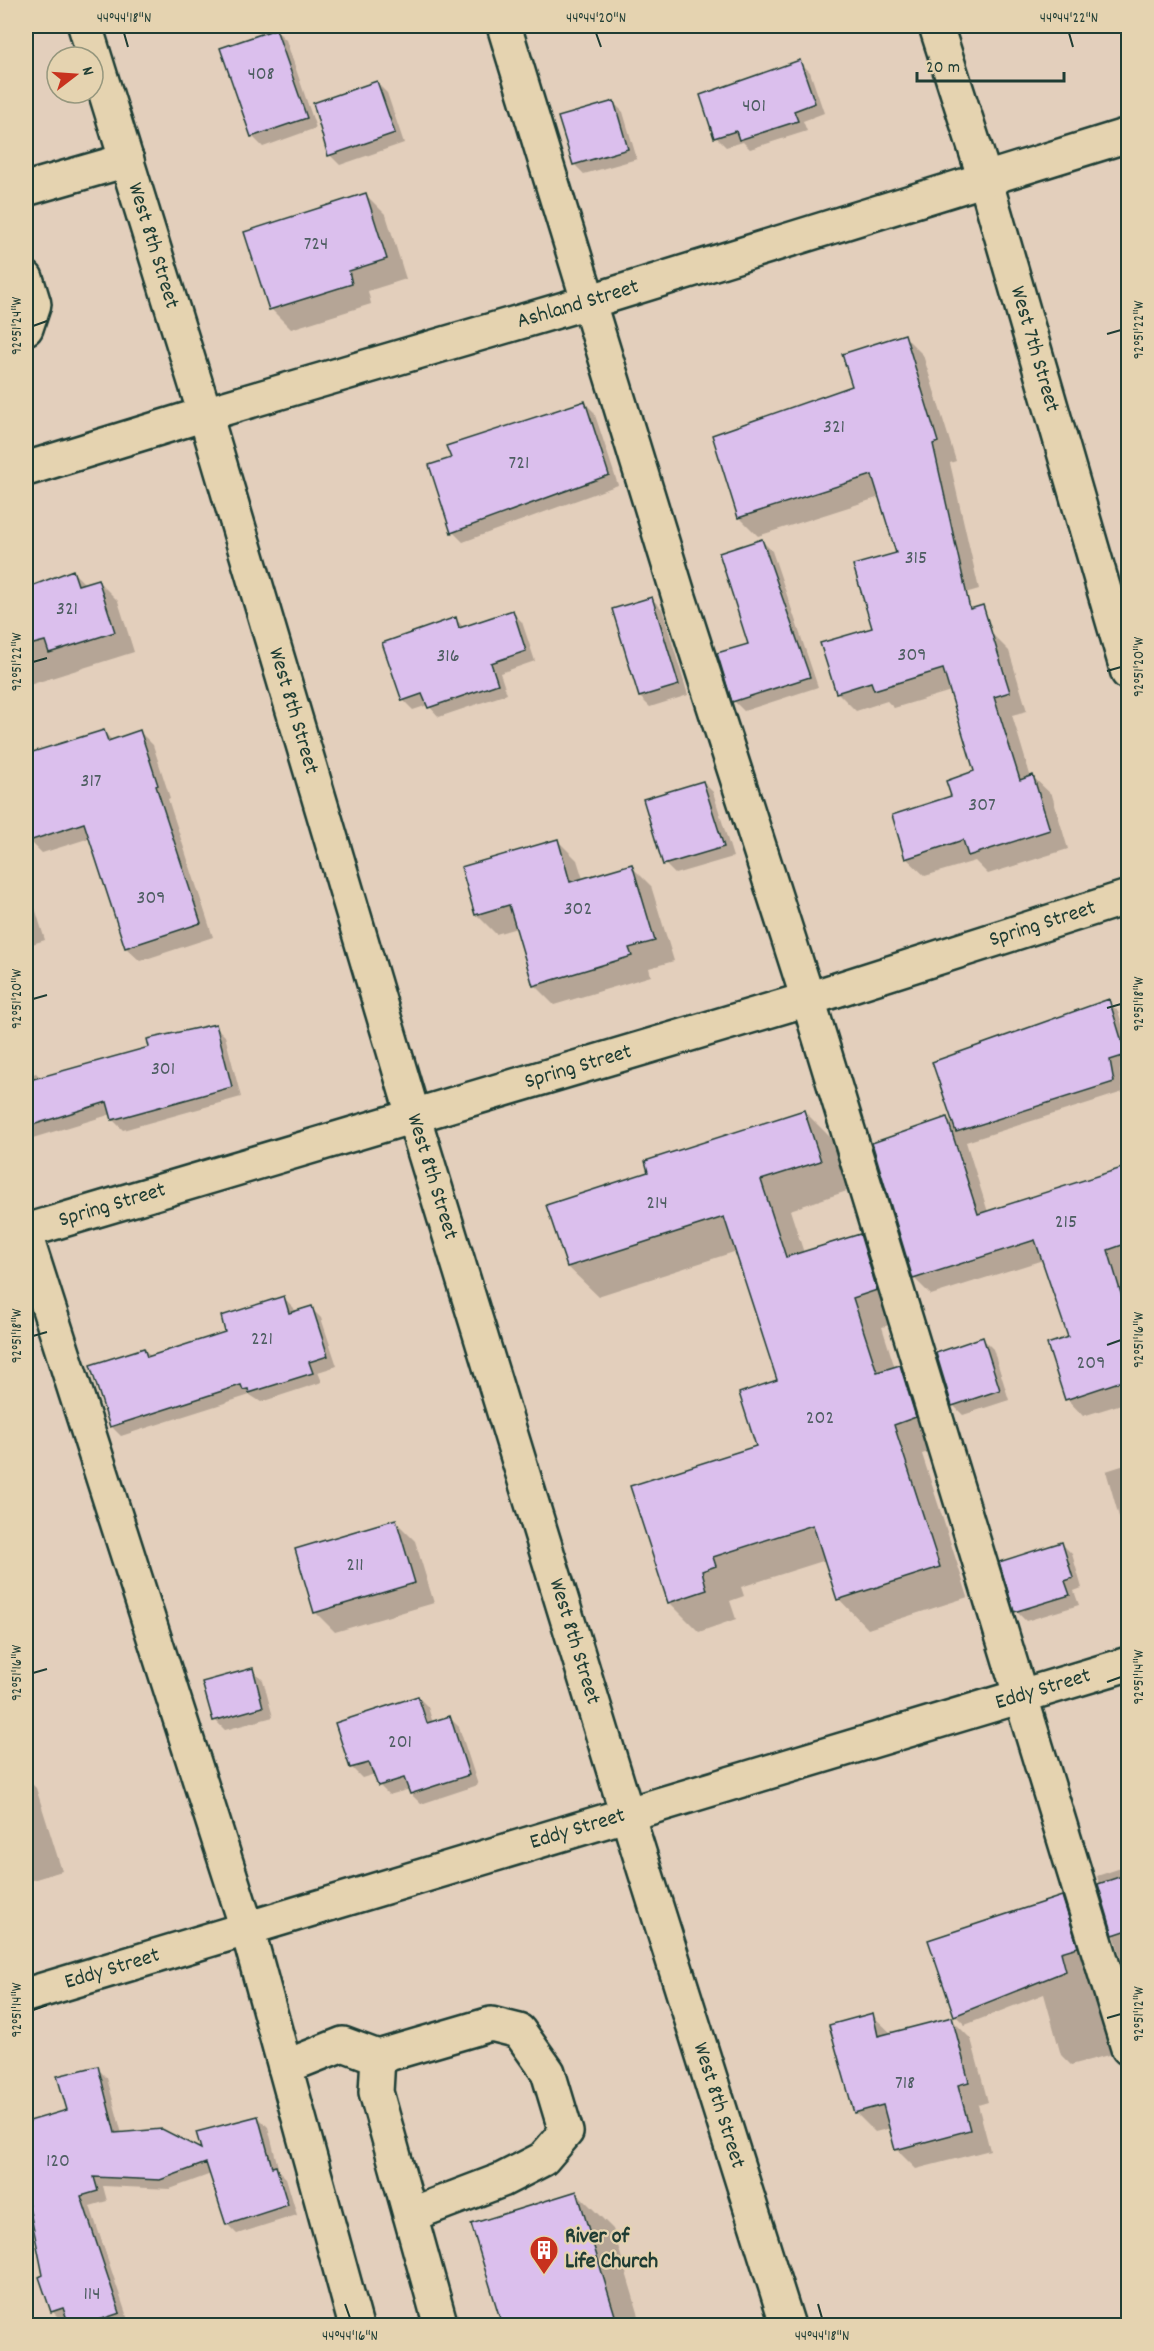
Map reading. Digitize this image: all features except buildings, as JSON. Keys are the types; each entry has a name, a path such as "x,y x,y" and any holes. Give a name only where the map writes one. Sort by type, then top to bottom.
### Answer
{"street":[{"name":"West 8th Street","path":"85,26 205,414 412,1115 627,1814 788,2325"},
{"path":"504,26 679,597 808,999 1128,2048"},
{"name":"West 7th Street","path":"936,26 985,179 1128,673"},
{"name":"Ashland Street","path":"26,469 588,302 1128,135"},
{"path":"26,189 127,160"},
{"path":"26,278 34,304 26,328"},
{"name":"Spring Street","path":"26,1231 808,999 1128,897"},
{"path":"26,1237 247,1928 356,2325"},
{"name":"Eddy Street","path":"26,1995 1128,1664"},
{"path":"285,2067 343,2044 378,2056 491,2024 519,2031 548,2072 566,2132 543,2159 502,2180 410,2216"},
{"path":"378,2056 376,2092 441,2325"}],"place":[{"name":"River of Life Church","path":"544,2276"}]}
